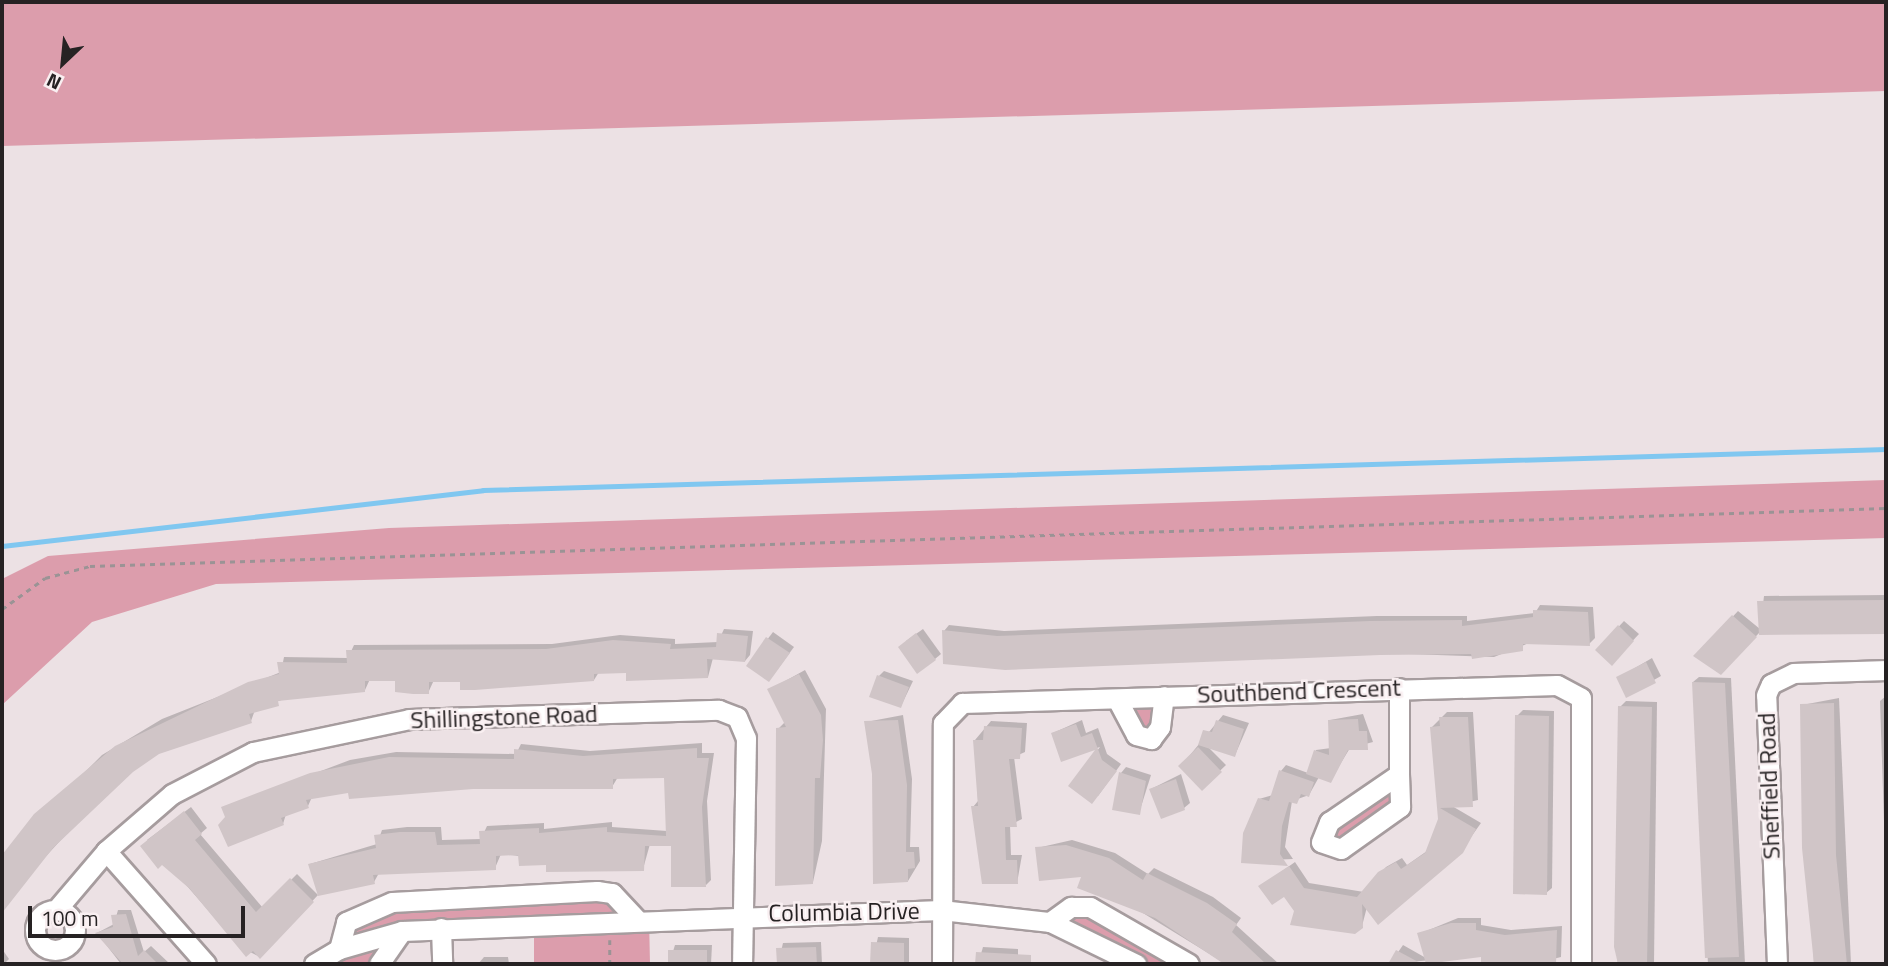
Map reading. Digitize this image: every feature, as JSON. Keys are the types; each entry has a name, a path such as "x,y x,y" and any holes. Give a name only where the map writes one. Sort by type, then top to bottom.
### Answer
{"street":[{"name":"Sheffield Road","path":"1777,964 1766,695 1771,684 1794,673 1886,670"},
{"name":"Southbend Crescent","path":"942,964 943,723 950,712 962,703 1118,701 1164,696 1557,685 1581,698 1581,964"},
{"path":"1399,688 1399,774"},
{"path":"1118,701 1136,735 1151,738 1160,727 1164,696"},
{"name":"Shillingstone Road","path":"56,910 106,851 172,794 253,752 340,729 409,719 719,710 737,717 746,738 742,964"},
{"path":"106,851 206,964"},
{"path":"339,949 346,922 363,913 392,902 460,895 612,892 636,919"},
{"path":"1050,922 1071,908 1090,907 1189,964"},
{"name":"Columbia Drive","path":"314,964 339,949 402,931 610,918 941,910 1050,922 1136,964"},
{"path":"442,928 442,964"},
{"path":"379,964 402,931"}],"path":[{"path":"2,608 45,578 90,566 1886,508"},
{"path":"610,918 610,964"}],"shaded area":[{"path":"2,2 1886,2 1886,91 2,146"},
{"path":"1886,480 1886,538 216,584 92,622 2,705 2,579 48,556 389,528"},
{"path":"1164,696 1151,739 1118,701"},
{"path":"1399,774 1400,807 1341,849 1322,832"},
{"path":"606,888 649,917 650,964 534,964 534,920 399,928 379,964 314,964 339,949 343,921 399,901"},
{"path":"1071,908 1189,964 1136,964 1050,922"}],"building":[{"path":"1886,600 1886,634 1759,635 1757,601"},
{"path":"1533,610 1588,612 1590,646 1523,644 1523,651 1472,659 1471,654 1380,655 1005,670 943,664 942,630 997,636 1370,621 1462,620 1462,626 1533,617"},
{"path":"1732,615 1757,637 1721,675 1693,656"},
{"path":"1618,625 1634,641 1612,666 1595,650"},
{"path":"717,633 748,636 745,662 707,659 708,678 626,681 626,673 594,674 594,681 475,690 460,690 460,682 429,682 429,694 395,692 395,681 365,681 365,692 278,701 279,706 249,714 252,723 159,754 133,772 53,848 2,913 2,855 34,814 115,746 248,682 279,674 277,662 347,663 346,650 546,649 613,640 671,644 670,649 716,647"},
{"path":"916,633 936,660 917,674 898,647"},
{"path":"766,637 790,653 769,682 746,666"},
{"path":"1646,662 1656,683 1626,698 1616,677"},
{"path":"799,674 821,715 823,740 820,778 815,778 813,884 775,886 776,728 786,727 767,689"},
{"path":"877,675 909,687 901,708 869,697"},
{"path":"1692,682 1725,683 1739,957 1705,958"},
{"path":"1834,703 1836,855 1847,964 1814,964 1802,848 1800,704"},
{"path":"1618,706 1652,707 1647,964 1618,964 1614,947"},
{"path":"1515,715 1549,716 1547,895 1513,894"},
{"path":"1439,717 1468,717 1473,807 1440,808 1476,829 1463,853 1378,925 1362,904 1363,928 1355,934 1290,925 1294,911 1284,897 1272,905 1258,886 1289,866 1304,888 1357,897 1378,872 1396,862 1401,869 1425,853 1438,819 1430,727 1440,726"},
{"path":"1358,719 1359,731 1367,731 1368,750 1348,750 1331,783 1306,774 1314,750 1329,755 1328,720"},
{"path":"898,720 907,785 906,852 914,852 915,868 908,869 908,882 873,884 872,774 864,721"},
{"path":"1216,720 1244,729 1235,757 1198,745 1203,730 1212,732"},
{"path":"1076,724 1081,737 1092,733 1102,760 1117,771 1092,804 1068,786 1095,750 1061,762 1051,733"},
{"path":"984,726 1022,728 1020,759 1009,759 1017,827 1005,827 1006,860 1017,860 1018,884 982,884 971,806 978,806 973,740 983,740"},
{"path":"1198,747 1222,772 1202,791 1178,766"},
{"path":"697,748 697,758 709,758 702,807 706,887 671,887 671,846 645,846 644,871 546,872 546,865 519,866 518,855 496,856 496,870 373,875 375,884 318,896 308,864 376,848 374,835 400,832 435,832 437,845 480,844 479,831 539,828 539,833 607,827 607,832 666,836 664,778 613,779 613,789 473,789 349,799 348,793 306,800 309,808 281,818 284,825 228,847 218,825 225,817 221,807 310,773 389,757 514,759 514,749 583,756"},
{"path":"1279,770 1314,782 1309,797 1301,794 1297,804 1289,802 1282,826 1280,854 1288,866 1241,863 1243,833 1258,798 1269,801"},
{"path":"1119,772 1146,781 1140,815 1112,810"},
{"path":"1176,779 1185,810 1161,819 1149,789"},
{"path":"184,811 202,834 195,840 256,912 290,878 314,902 260,959 253,951 246,957 190,889 162,865 158,869 140,846"},
{"path":"1066,845 1109,858 1143,880 1147,873 1207,903 1237,924 1232,932 1266,964 1224,964 1155,918 1077,888 1081,877 1039,881 1035,847"},
{"path":"126,914 138,956 144,950 158,964 123,964 95,933 113,927 111,915"},
{"path":"1451,923 1476,923 1476,930 1505,935 1557,930 1556,964 1481,964 1481,957 1426,964 1417,933"},
{"path":"871,942 904,943 904,964 870,964"},
{"path":"816,947 817,964 777,964 776,948"},
{"path":"668,950 707,950 707,964 668,964"},
{"path":"1396,950 1422,964 1388,964"},
{"path":"976,952 1031,955 1031,964 975,964"}],"waterway":[{"path":"2,546 483,490 1886,449"}]}
